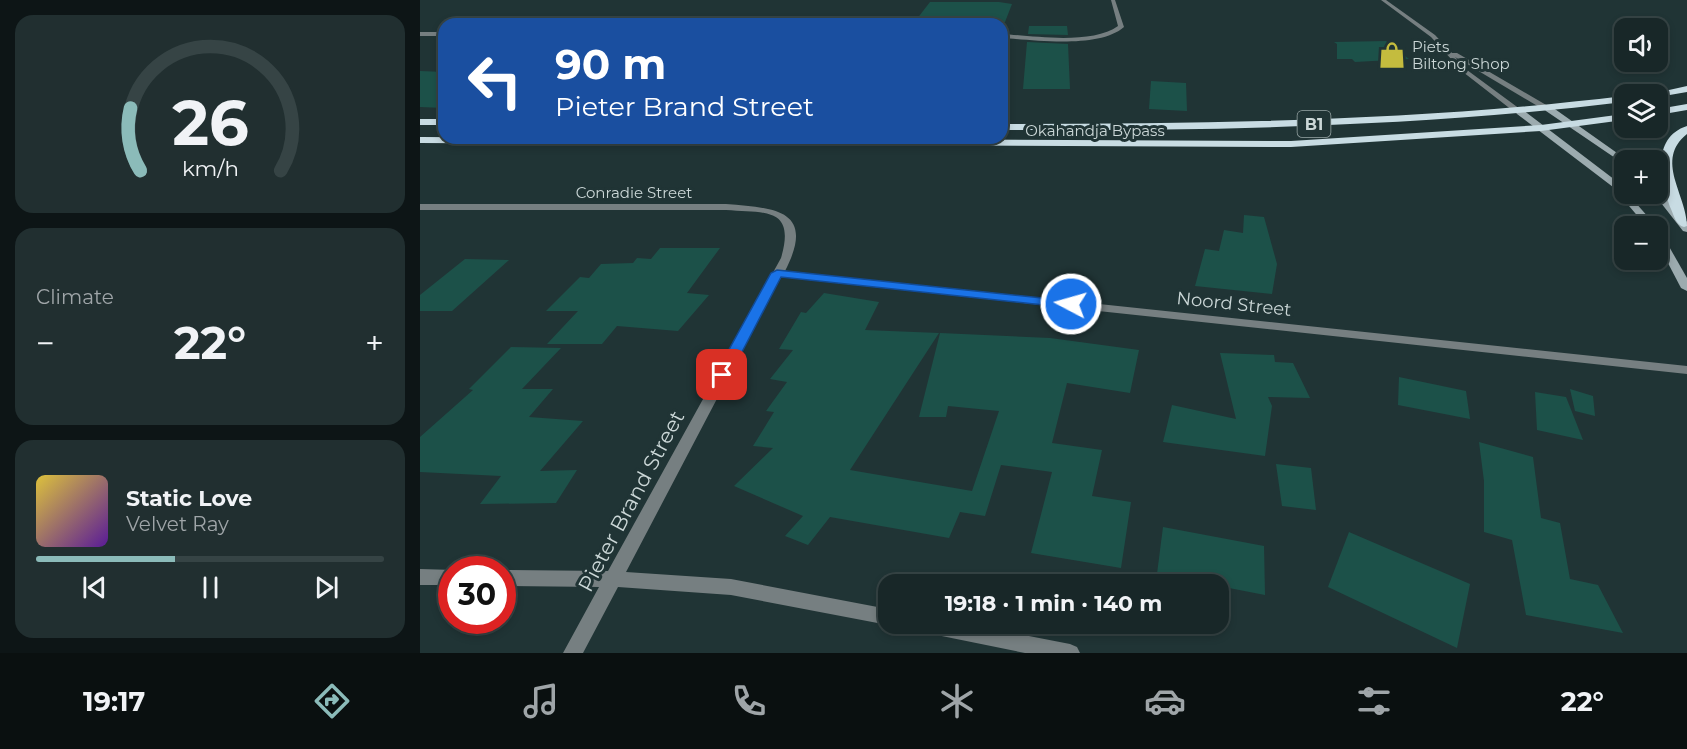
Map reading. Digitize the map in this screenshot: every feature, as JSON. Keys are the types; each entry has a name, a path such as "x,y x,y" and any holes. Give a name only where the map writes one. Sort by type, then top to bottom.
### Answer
{"highway":[{"path":"1668,92 1687,89"},
{"name":"Okahandja Bypass","path":"1008,127 1275,126 1520,112 1614,100"},
{"path":"1668,110 1687,107"},
{"name":"Okahandja Bypass","path":"1008,144 1291,144 1541,128 1614,118"},
{"path":"420,122 438,122"},
{"path":"1685,226 1665,169 1672,143 1687,129"},
{"name":"Okahandja Bypass","path":"420,140 438,140"}],"main road":[{"path":"1549,109 1614,155"},
{"path":"1520,112 1616,185 1642,216"},
{"path":"1668,204 1685,226"},
{"path":"1668,254 1687,288"}],"street":[{"path":"1008,36 1092,38 1110,35 1120,27 1113,0"},
{"path":"1383,0 1446,49 1549,109"},
{"path":"420,34 438,34"},
{"path":"1446,49 1465,71 1520,112"},
{"name":"Conradie Street","path":"420,207 726,207 772,213 787,219 793,227 794,239 777,273"},
{"name":"Noord Street","path":"777,273 1687,370"},
{"name":"Pieter Brand Street","path":"573,653 777,273"},
{"path":"420,577 438,577"},
{"path":"516,578 614,579 731,587 878,615"},
{"path":"973,634 1071,653"}],"building":[{"path":"930,2 1012,4 1007,18 918,18"},
{"path":"1029,26 1067,26 1068,35 1028,34"},
{"path":"1386,41 1409,59 1355,62 1352,59 1337,59 1337,44 1334,42"},
{"path":"1027,42 1068,44 1070,89 1023,89"},
{"path":"420,71 438,72 438,108 420,107"},
{"path":"1151,81 1186,83 1187,111 1149,109"},
{"path":"1244,215 1264,217 1277,264 1272,294 1195,286 1205,249 1219,251 1224,230 1243,233"},
{"path":"660,248 720,248 687,293 709,295 678,331 617,326 602,344 547,344 578,311 546,311 580,277 589,278 601,264 633,263 637,258 651,259"},
{"path":"465,259 509,260 452,311 420,311 420,295"},
{"path":"824,293 879,302 865,330 939,333 850,470 972,491 999,411 948,406 946,417 919,417 940,333 1050,338 1139,350 1130,393 1067,383 1052,443 1102,450 1092,496 1131,502 1121,568 1031,553 1052,472 1001,465 985,516 960,512 949,538 830,517 808,545 785,536 803,516 734,486 773,448 753,446 774,412 766,411 787,382 770,379 793,350 779,349 801,312 806,313"},
{"path":"511,347 561,348 522,389 553,389 529,417 583,421 540,471 577,470 556,503 480,504 501,476 420,472 420,437 473,390 469,389"},
{"path":"1220,353 1274,355 1275,362 1293,363 1310,398 1268,397 1272,406 1265,456 1163,442 1172,405 1236,419"},
{"path":"1399,377 1466,391 1470,419 1398,405"},
{"path":"1570,389 1593,396 1595,416 1575,411"},
{"path":"1535,392 1566,397 1583,440 1537,430"},
{"path":"1479,442 1533,457 1541,518 1560,523 1570,579 1598,585 1623,633 1526,615 1512,540 1484,532 1484,481"},
{"path":"1276,464 1311,468 1316,510 1282,506"},
{"path":"1163,527 1264,546 1265,595 1229,588 1229,574 1157,574"},
{"path":"1349,532 1470,584 1457,648 1328,587"}],"place":[{"name":"Piets Biltong Shop","path":"1392,55"}],"route":[{"path":"722,375 777,273 1071,304"}]}
